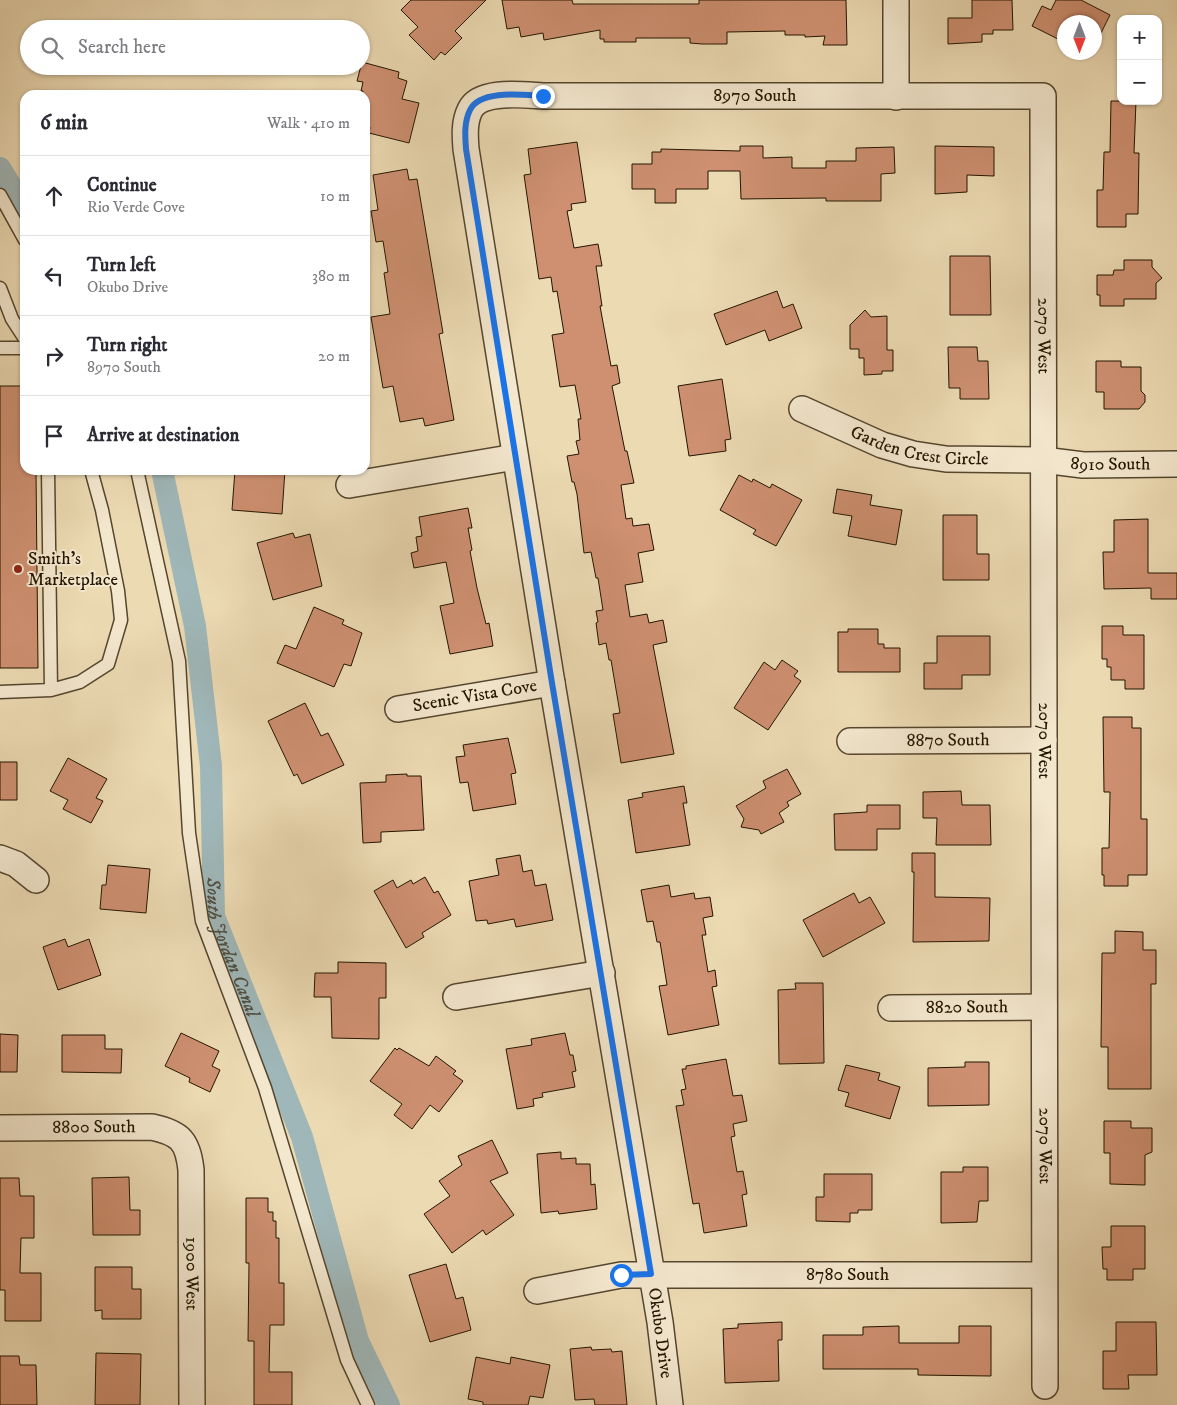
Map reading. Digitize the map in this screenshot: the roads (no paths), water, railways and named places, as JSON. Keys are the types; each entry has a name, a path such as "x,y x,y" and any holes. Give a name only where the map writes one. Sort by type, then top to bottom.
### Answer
{"street":[{"path":"896,0 896,97"},
{"name":"8970 South","path":"470,108 483,98 506,94 553,96 1043,96"},
{"name":"2070 West","path":"1043,96 1045,1386"},
{"name":"Okubo Drive","path":"470,108 465,124 466,149 552,683 660,1322 670,1405"},
{"name":"Garden Crest Circle","path":"802,409 882,446 913,454 946,459 1043,460"},
{"path":"349,485 515,457"},
{"name":"8910 South","path":"1043,460 1082,465 1177,464"},
{"name":"Scenic Vista Cove","path":"398,709 552,683"},
{"name":"8870 South","path":"850,741 1044,740"},
{"path":"0,858 16,864 36,880"},
{"path":"456,997 602,973"},
{"name":"8820 South","path":"891,1008 1044,1007"},
{"name":"8800 South","path":"0,1128 152,1127 171,1131 184,1142"},
{"name":"1900 West","path":"184,1142 191,1170 192,1405"},
{"name":"8780 South","path":"537,1291 621,1275 651,1274 1044,1275"}],"lane":[{"path":"0,195 20,231"},
{"path":"0,288 12,319 20,331"},
{"path":"0,348 20,348"},
{"path":"48,475 51,690"},
{"path":"0,692 51,690 80,682 108,664 121,620 114,573 92,475"},
{"path":"138,475 179,661 189,833 202,921 265,1088 347,1360 368,1405"}],"waterway":[{"name":"South Jordan Canal","path":"0,168 20,201"},
{"name":"South Jordan Canal","path":"163,475 195,626 211,766 214,916 302,1137 358,1341 389,1405"}],"place":[{"name":"Smith's Marketplace","path":"18,569"}]}
